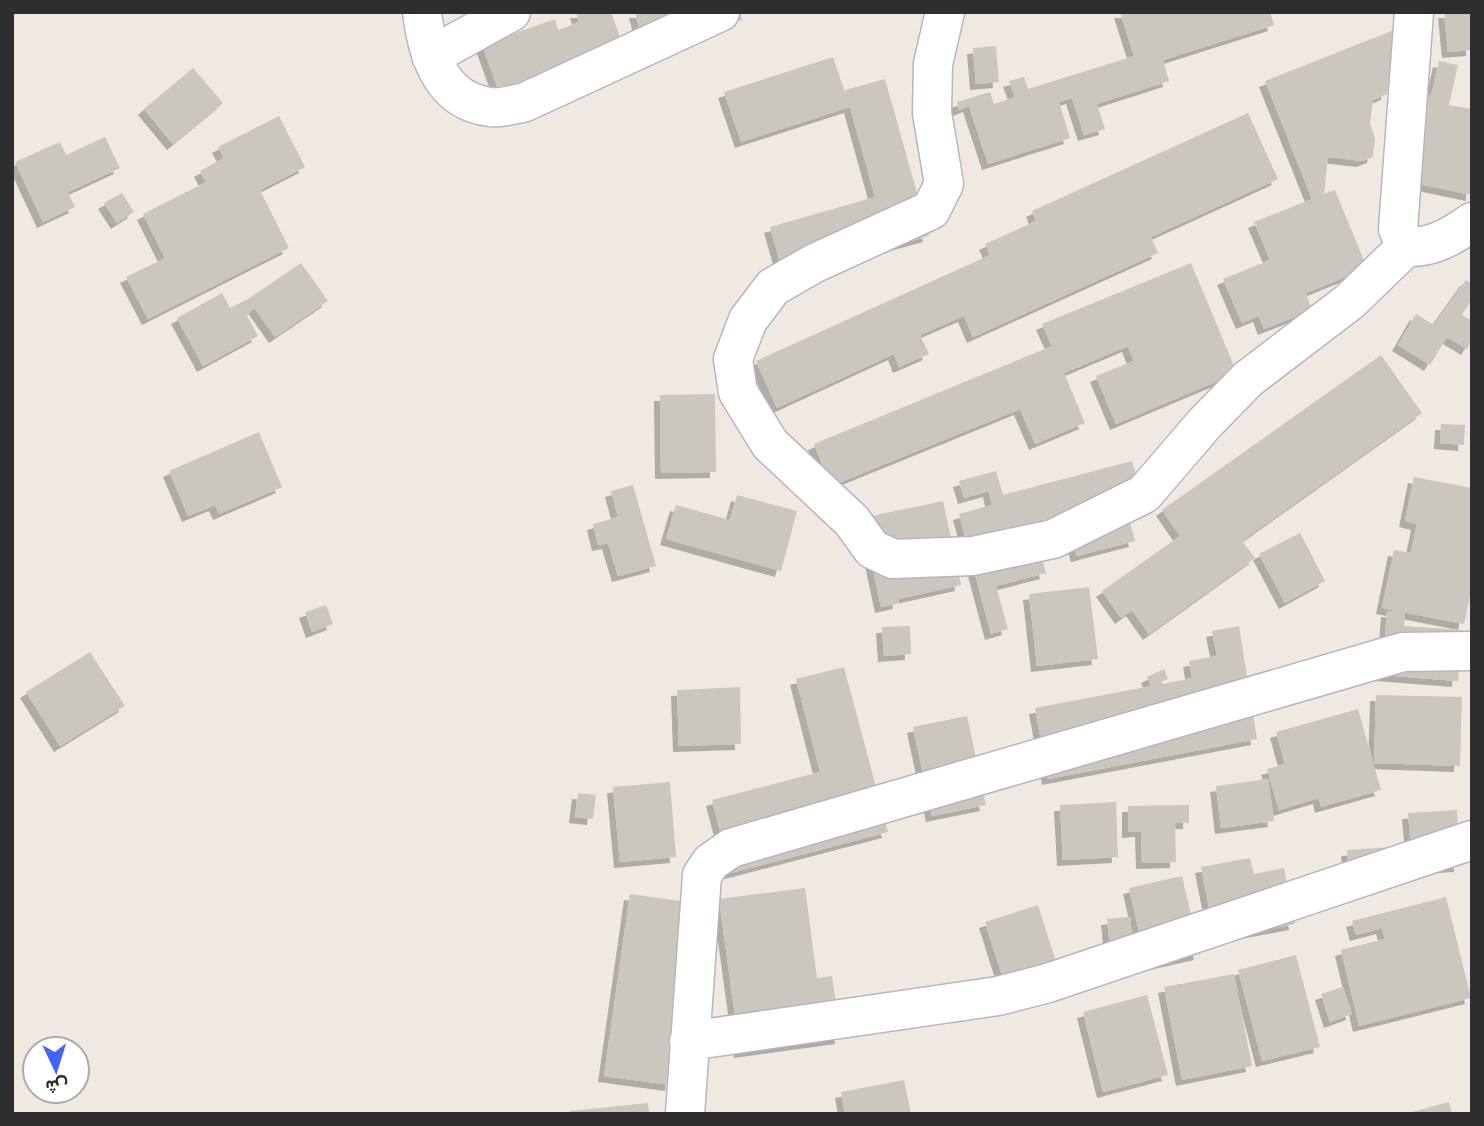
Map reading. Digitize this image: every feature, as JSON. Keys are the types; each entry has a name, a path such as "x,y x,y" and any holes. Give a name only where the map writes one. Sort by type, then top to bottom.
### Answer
{"street":[{"path":"422,12 426,45 443,82 464,101 492,108 523,103 720,12"},
{"path":"431,56 511,12"},
{"path":"945,12 933,64 932,113 944,184 931,209 815,263 773,287 748,320 733,359 738,392 770,444 852,521 872,549 893,559 973,556 1053,539 1144,494 1205,423 1248,379 1349,302 1406,247 1424,247 1451,237 1472,222"},
{"path":"1406,247 1398,229 1414,12"},
{"path":"1472,645 1472,664"},
{"path":"685,1114 702,875 711,862 732,848 1403,652 1471,651"},
{"path":"689,1041 998,996 1048,983 1472,840"}],"building":[{"path":"576,12 611,12 629,62 504,106 482,45 555,19 558,30 579,22"},
{"path":"635,12 740,12 742,20 644,46"},
{"path":"1120,12 1270,12 1274,25 1163,60 1169,81 1097,104 1105,129 1084,135 1072,98 1059,102 1070,138 988,164 969,106 959,110 957,102 990,92 994,104 1015,97 1009,81 1024,77 1028,89 1134,56"},
{"path":"1444,12 1472,12 1472,50 1448,52"},
{"path":"1394,30 1387,94 1373,100 1370,124 1375,138 1373,157 1362,161 1328,157 1324,194 1335,190 1367,268 1306,293 1312,310 1264,329 1259,316 1242,323 1223,279 1270,260 1254,222 1312,199 1265,81"},
{"path":"996,46 999,82 976,84 973,48"},
{"path":"833,57 848,101 845,90 885,79 929,236 784,276 770,227 875,197 850,107 741,142 724,92"},
{"path":"1439,61 1458,65 1449,105 1472,109 1472,195 1409,182 1427,94 1431,96"},
{"path":"193,68 223,103 173,144 144,109"},
{"path":"1248,113 1278,179 1151,237 1158,253 973,337 964,316 920,335 929,354 899,367 894,354 777,408 756,361 990,255 985,244 1036,221 1032,211"},
{"path":"279,116 305,167 260,190 289,248 148,319 126,277 165,258 143,214 206,182 200,171 224,158 218,147"},
{"path":"105,137 120,168 68,192 75,207 43,222 15,162 60,142 66,155"},
{"path":"122,193 134,212 117,223 104,203"},
{"path":"301,263 328,301 275,337 248,299"},
{"path":"1191,263 1237,373 1116,424 1096,376 1134,361 1128,346 1064,373 1085,423 1035,444 1020,409 831,486 814,444 1052,346 1042,324"},
{"path":"1466,280 1472,283 1472,299 1462,315 1472,321 1472,341 1467,349 1447,337 1430,365 1398,345 1416,314 1434,325"},
{"path":"222,293 230,308 248,299 254,309 246,314 258,336 203,366 177,318"},
{"path":"1381,355 1422,413 1242,541 1255,558 1149,634 1132,610 1121,618 1102,591 1180,536 1162,510"},
{"path":"715,394 716,472 661,473 660,395"},
{"path":"1441,424 1465,425 1464,445 1440,443"},
{"path":"259,432 282,487 219,514 215,505 188,516 169,471"},
{"path":"1132,461 1143,499 1125,504 1135,541 1077,556 1071,537 1038,545 1046,573 996,586 1008,629 991,634 959,514 992,505 989,491 964,498 959,481 996,471 1003,495"},
{"path":"1414,477 1472,488 1472,588 1464,624 1382,608 1394,550 1411,553 1417,524 1405,521"},
{"path":"633,485 656,566 618,576 608,543 598,545 593,524 618,517 611,491"},
{"path":"737,495 797,511 781,571 666,539 676,505 730,520"},
{"path":"943,501 961,585 898,599 899,603 881,607 862,518"},
{"path":"1300,533 1325,581 1285,603 1259,554"},
{"path":"1089,587 1098,659 1037,666 1029,594"},
{"path":"326,605 333,624 312,632 305,612"},
{"path":"1387,611 1405,612 1404,626 1462,630 1458,681 1382,675"},
{"path":"910,626 911,654 884,656 882,627"},
{"path":"1239,626 1257,739 1048,779 1035,708 1151,686 1147,677 1164,669 1168,679 1152,686 1192,678 1189,661 1217,656 1212,631"},
{"path":"90,652 125,706 60,746 26,692"},
{"path":"844,667 888,832 731,873 712,800 820,772 796,679"},
{"path":"740,687 741,744 679,746 677,690"},
{"path":"1376,695 1462,697 1460,766 1374,763"},
{"path":"1358,709 1381,790 1321,807 1319,798 1279,810 1267,769 1285,764 1276,732"},
{"path":"967,716 986,805 932,816 913,727"},
{"path":"1268,779 1274,821 1221,828 1216,786"},
{"path":"670,782 676,857 620,862 613,787"},
{"path":"578,793 596,795 593,819 575,817"},
{"path":"1116,802 1118,857 1063,860 1060,805"},
{"path":"1189,805 1189,823 1175,823 1176,862 1142,863 1141,831 1128,832 1128,806"},
{"path":"1457,810 1460,866 1349,873 1347,850 1411,846 1408,813"},
{"path":"1250,858 1254,874 1284,868 1295,924 1215,939 1201,867"},
{"path":"1182,876 1200,954 1147,966 1129,888"},
{"path":"805,888 817,978 832,976 841,1038 740,1052 719,899"},
{"path":"630,894 694,903 671,1085 604,1076"},
{"path":"1446,897 1471,998 1359,1026 1341,950 1385,939 1382,928 1356,935 1352,921"},
{"path":"1038,905 1058,968 1005,985 985,922"},
{"path":"1130,917 1135,963 1112,966 1107,919"},
{"path":"1296,955 1320,1047 1262,1061 1238,970"},
{"path":"1234,974 1252,1066 1182,1080 1164,987"},
{"path":"1343,987 1352,1014 1330,1022 1321,994"},
{"path":"1147,995 1168,1075 1103,1092 1083,1012"},
{"path":"904,1080 911,1114 845,1114 841,1092"},
{"path":"1449,1102 1452,1114 1408,1114 1408,1113"},
{"path":"648,1103 649,1114 569,1114 569,1111"}]}
